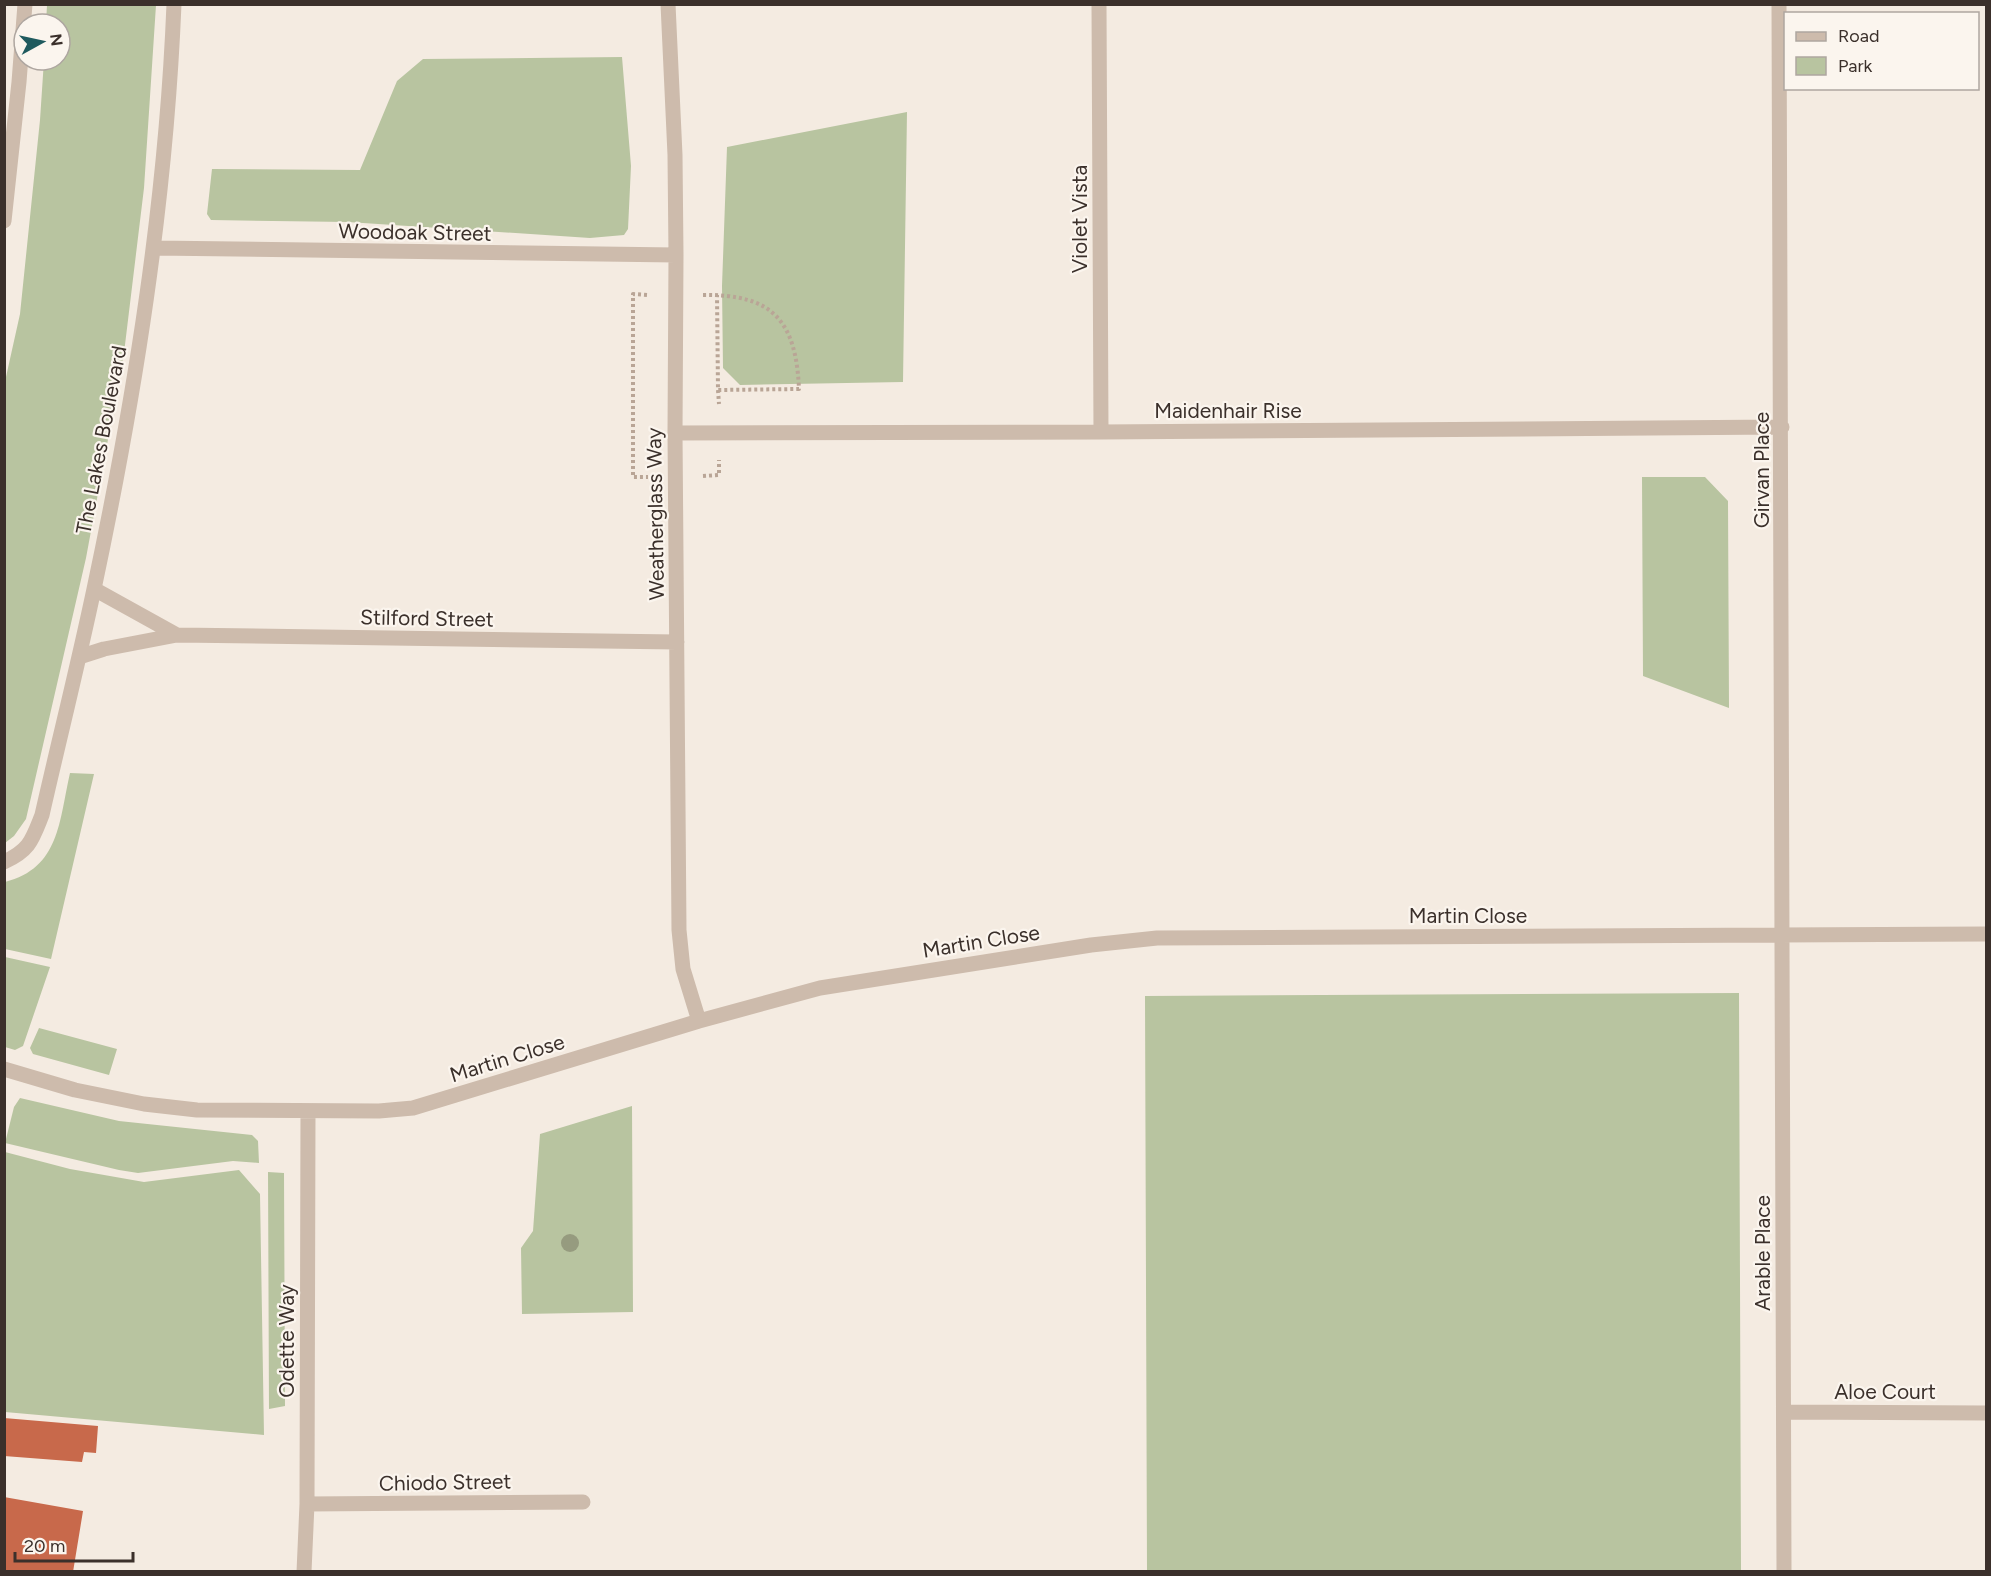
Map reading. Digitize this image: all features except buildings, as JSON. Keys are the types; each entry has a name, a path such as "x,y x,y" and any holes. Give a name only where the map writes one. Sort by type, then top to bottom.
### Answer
{"street":[{"path":"4,221 19,82 24,4"},
{"name":"The Lakes Boulevard","path":"4,862 20,855 30,844 42,815 94,589 143,331 166,126 174,4"},
{"name":"Weatherglass Way","path":"668,4 676,255 675,434 680,949 683,969 699,1021"},
{"name":"Violet Vista","path":"1098,4 1101,432"},
{"name":"Girvan Place","path":"1779,4 1783,935"},
{"name":"Woodoak Street","path":"154,248 676,255"},
{"name":"Maidenhair Rise","path":"675,434 1782,427"},
{"name":"Stilford Street","path":"94,589 177,635"},
{"name":"Stilford Street","path":"79,657 104,649 177,635 677,642"},
{"name":"Martin Close","path":"4,1069 75,1090 144,1104 197,1110 380,1111 413,1108 699,1021 820,988 1091,945 1157,938 1986,934"},
{"name":"Arable Place","path":"1783,935 1784,1572"},
{"name":"Odette Way","path":"304,1572 307,1504 308,1111"},
{"name":"Aloe Court","path":"1784,1412 1986,1413"},
{"name":"Chiodo Street","path":"307,1504 583,1502"}],"green space":[{"path":"47,5 156,5 144,188 124,353 86,558 26,819 14,836 5,843 4,386 20,314 43,72 72,72 72,12 47,12"},
{"path":"622,57 631,166 628,229 624,235 590,238 348,222 211,220 207,214 212,169 360,170 397,81 423,59"},
{"path":"907,112 903,382 740,385 723,368 722,286 727,147"},
{"path":"1642,477 1705,477 1728,501 1729,708 1643,676"},
{"path":"70,773 94,774 51,959 5,949 5,882 37,866 47,854 59,825"},
{"path":"5,957 50,967 23,1046 15,1050 5,1047"},
{"path":"1739,993 1741,1571 1147,1571 1145,996"},
{"path":"39,1028 117,1049 109,1075 33,1054 30,1048"},
{"path":"20,1098 119,1121 252,1135 258,1141 259,1163 233,1161 138,1173 5,1143 14,1107"},
{"path":"632,1106 633,1312 522,1314 521,1248 533,1231 540,1134"},
{"path":"5,1152 70,1169 144,1182 239,1170 260,1194 264,1435 5,1412"},
{"path":"268,1172 284,1173 285,1406 269,1409"}]}
